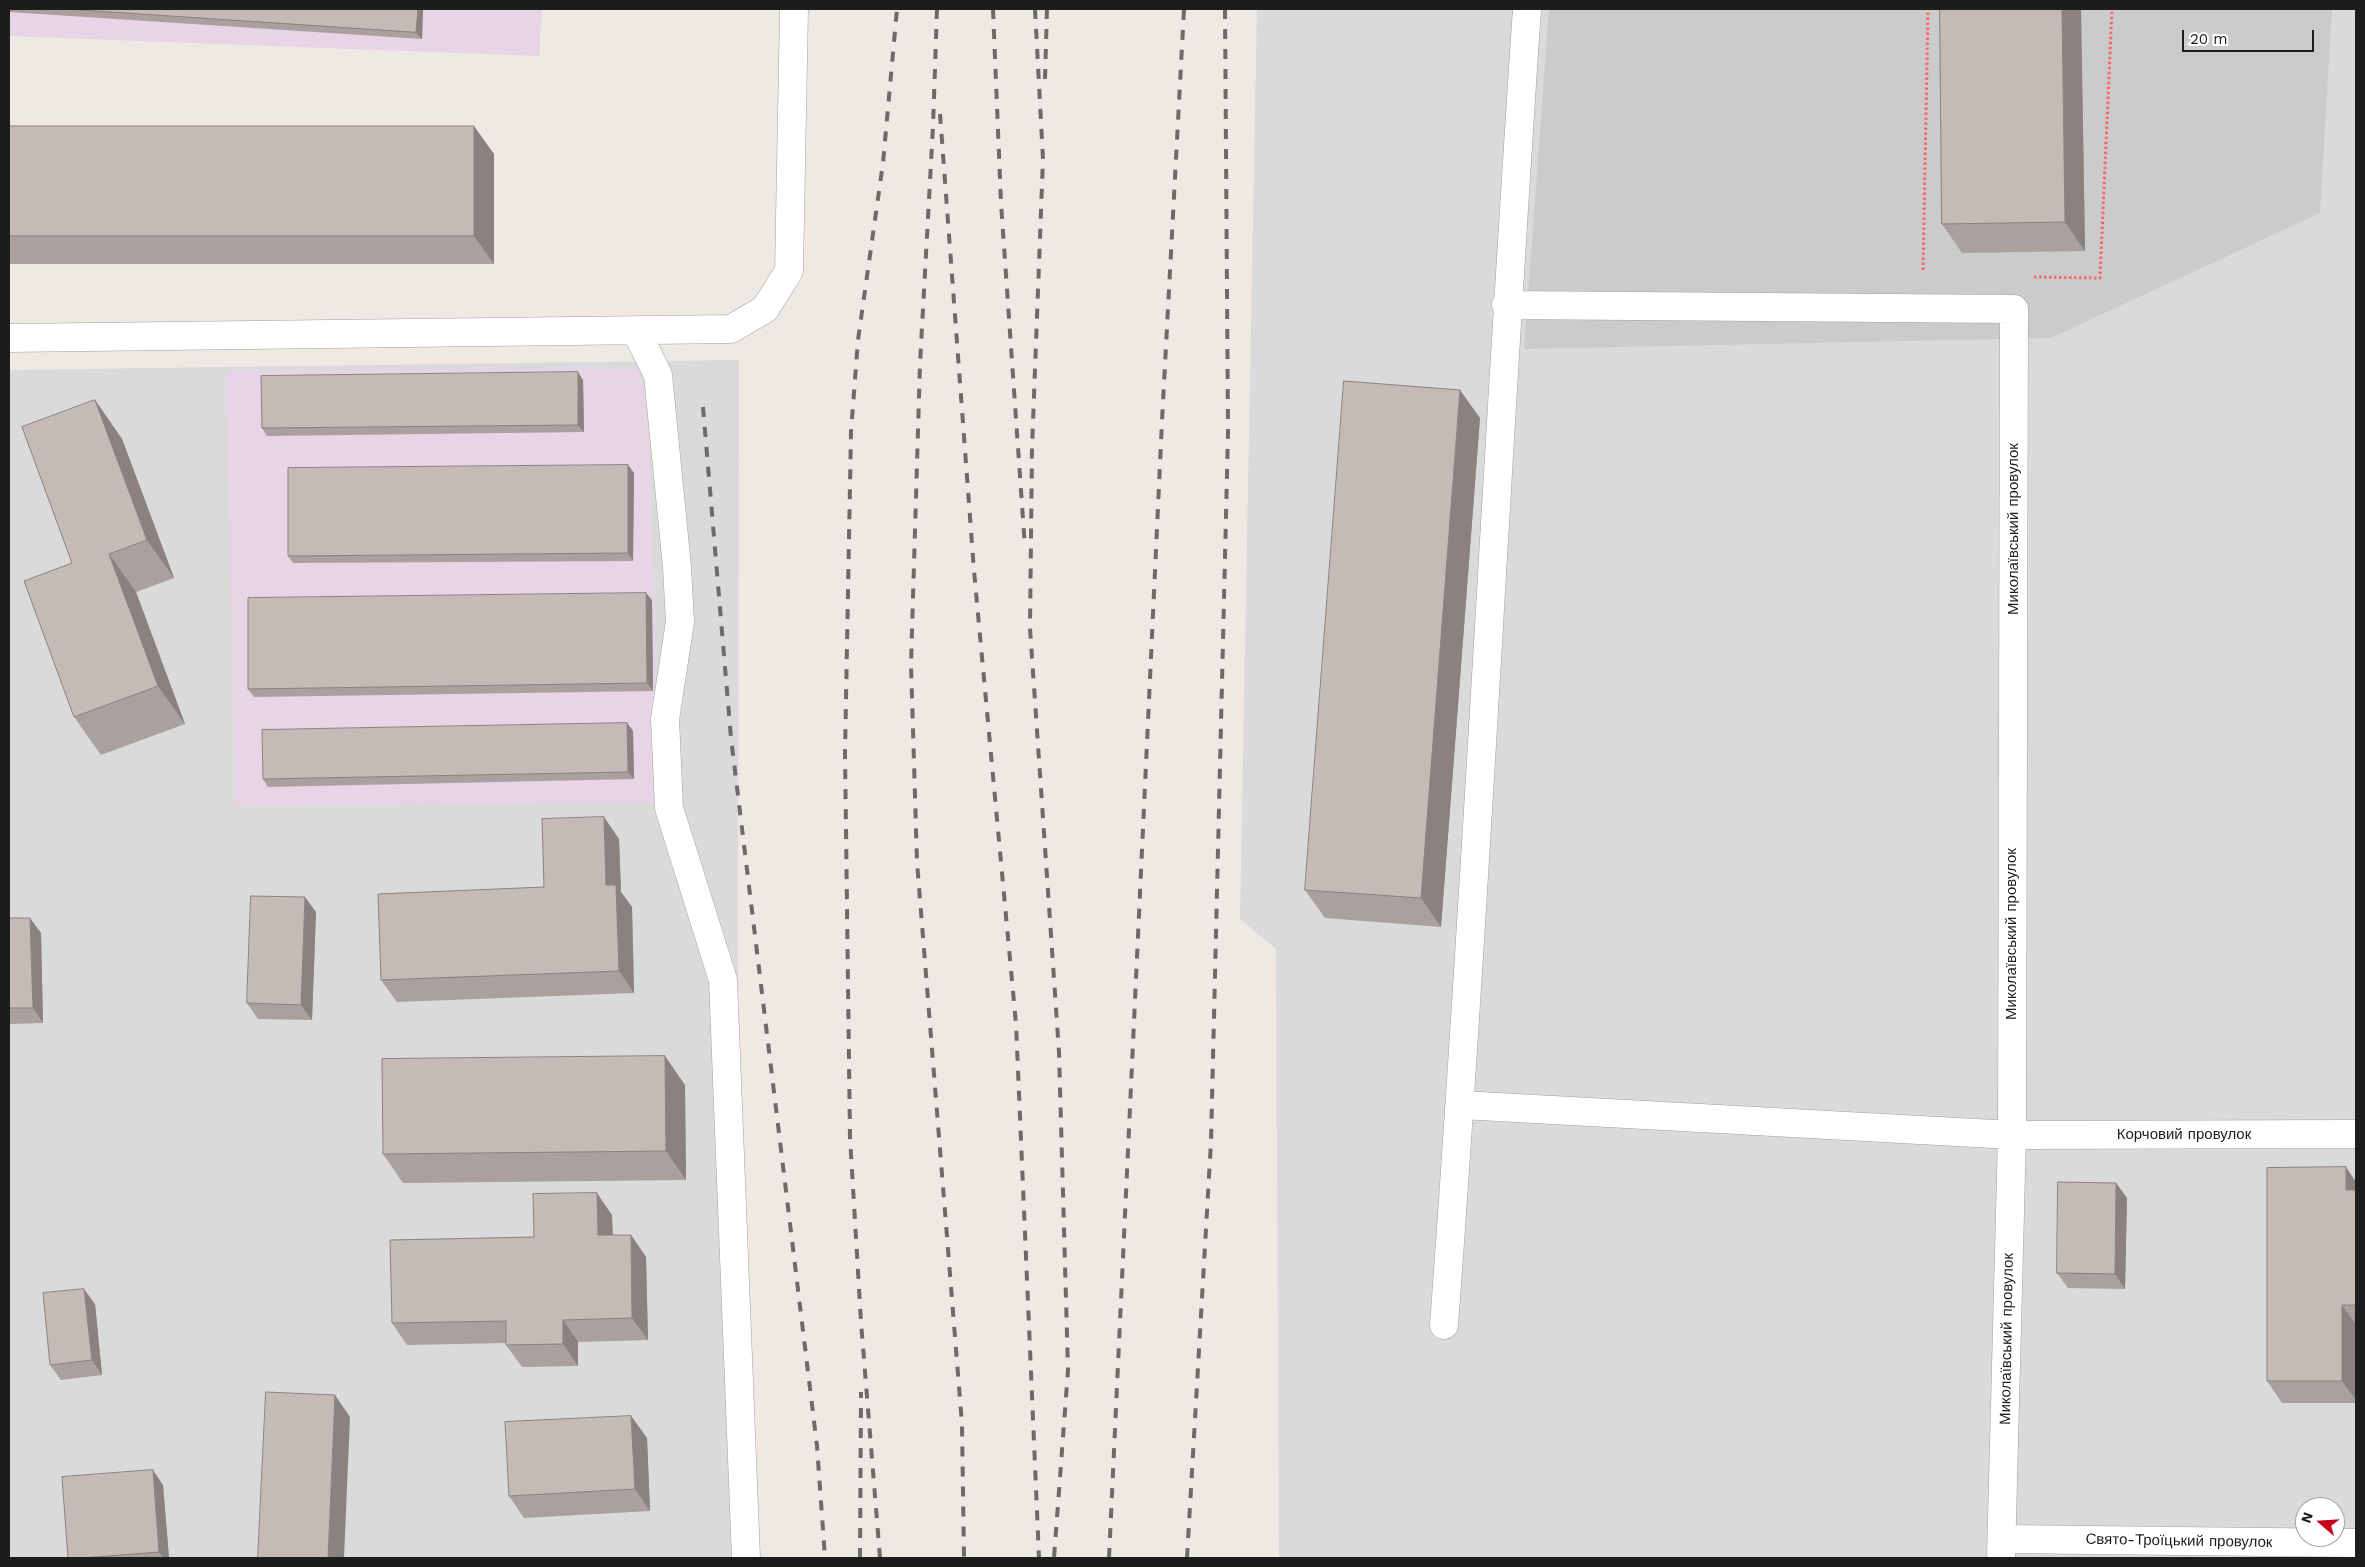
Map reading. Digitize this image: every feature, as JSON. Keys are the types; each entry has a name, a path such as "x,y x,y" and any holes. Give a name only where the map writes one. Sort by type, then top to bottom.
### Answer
{"street":[{"path":"9,338 731,329 765,309 789,271 794,9"},
{"path":"1444,1325 1461,1105 1506,305 1527,9"},
{"name":"Миколаївський провулок","path":"1506,305 2014,309 2012,1135 2002,1549"},
{"path":"636,331 658,376 677,567 680,622 665,719 669,808 723,980 746,1558"},
{"name":"Корчовий провулок","path":"1461,1105 2012,1135 2356,1134"},
{"name":"Свято-Троїцький провулок","path":"2002,1549 2356,1543"}],"path":[{"path":"1928,9 1922,270 1932,271"},
{"path":"2024,276 2100,278 2112,9"}],"shaded area":[{"path":"9,9 542,9 539,56 9,36"},
{"path":"1257,9 2356,9 2356,1558 1279,1558 1276,949 1240,919"},
{"path":"1549,9 2332,9 2320,213 2051,338 1524,349"},
{"path":"739,360 737,1558 9,1558 9,370"},
{"path":"647,369 660,802 235,807 226,370"}],"building":[{"path":"66,9 418,9 416,32"},
{"path":"1940,9 2062,9 2065,222 1942,224"},
{"path":"9,126 474,126 474,236 9,236"},
{"path":"578,372 578,425 262,428 261,376"},
{"path":"1344,381 1460,390 1421,898 1305,890"},
{"path":"95,400 147,540 109,554 158,686 74,717 24,581 72,563 22,427"},
{"path":"628,465 628,553 288,556 288,468"},
{"path":"646,593 647,683 248,689 248,598"},
{"path":"627,723 628,772 263,779 262,730"},
{"path":"604,817 606,885 616,885 619,971 381,980 378,894 544,887 542,819"},
{"path":"251,896 305,897 301,1005 247,1003"},
{"path":"9,918 30,918 33,1008 9,1008"},
{"path":"665,1056 666,1151 383,1154 382,1059"},
{"path":"2346,1167 2346,1190 2356,1190 2356,1305 2342,1305 2342,1381 2267,1381 2267,1168"},
{"path":"2058,1182 2116,1183 2115,1274 2057,1273"},
{"path":"597,1193 598,1235 631,1235 632,1318 563,1320 563,1344 506,1345 506,1321 392,1323 390,1240 534,1237 533,1194"},
{"path":"84,1289 92,1360 50,1365 43,1293"},
{"path":"266,1392 335,1395 328,1558 258,1558"},
{"path":"631,1416 635,1489 509,1496 505,1422"},
{"path":"153,1470 159,1552 68,1558 62,1477"}],"railway":[{"path":"880,1558 861,1322 850,1137 845,753 851,432 858,340 883,163 897,9"},
{"path":"937,9 933,126 920,364 911,664 917,862 962,1424 964,1558"},
{"path":"993,9 1001,203 1025,548"},
{"path":"1035,9 1043,159 1032,448 1030,628 1059,1052 1068,1370 1054,1558"},
{"path":"1045,79 1047,9"},
{"path":"1109,1558 1162,421 1184,9"},
{"path":"1187,1558 1211,1142 1228,432 1225,9"},
{"path":"940,114 974,571 1016,1024 1039,1558"},
{"path":"703,407 731,738 817,1446 825,1558"},
{"path":"860,1558 861,1392"}]}
